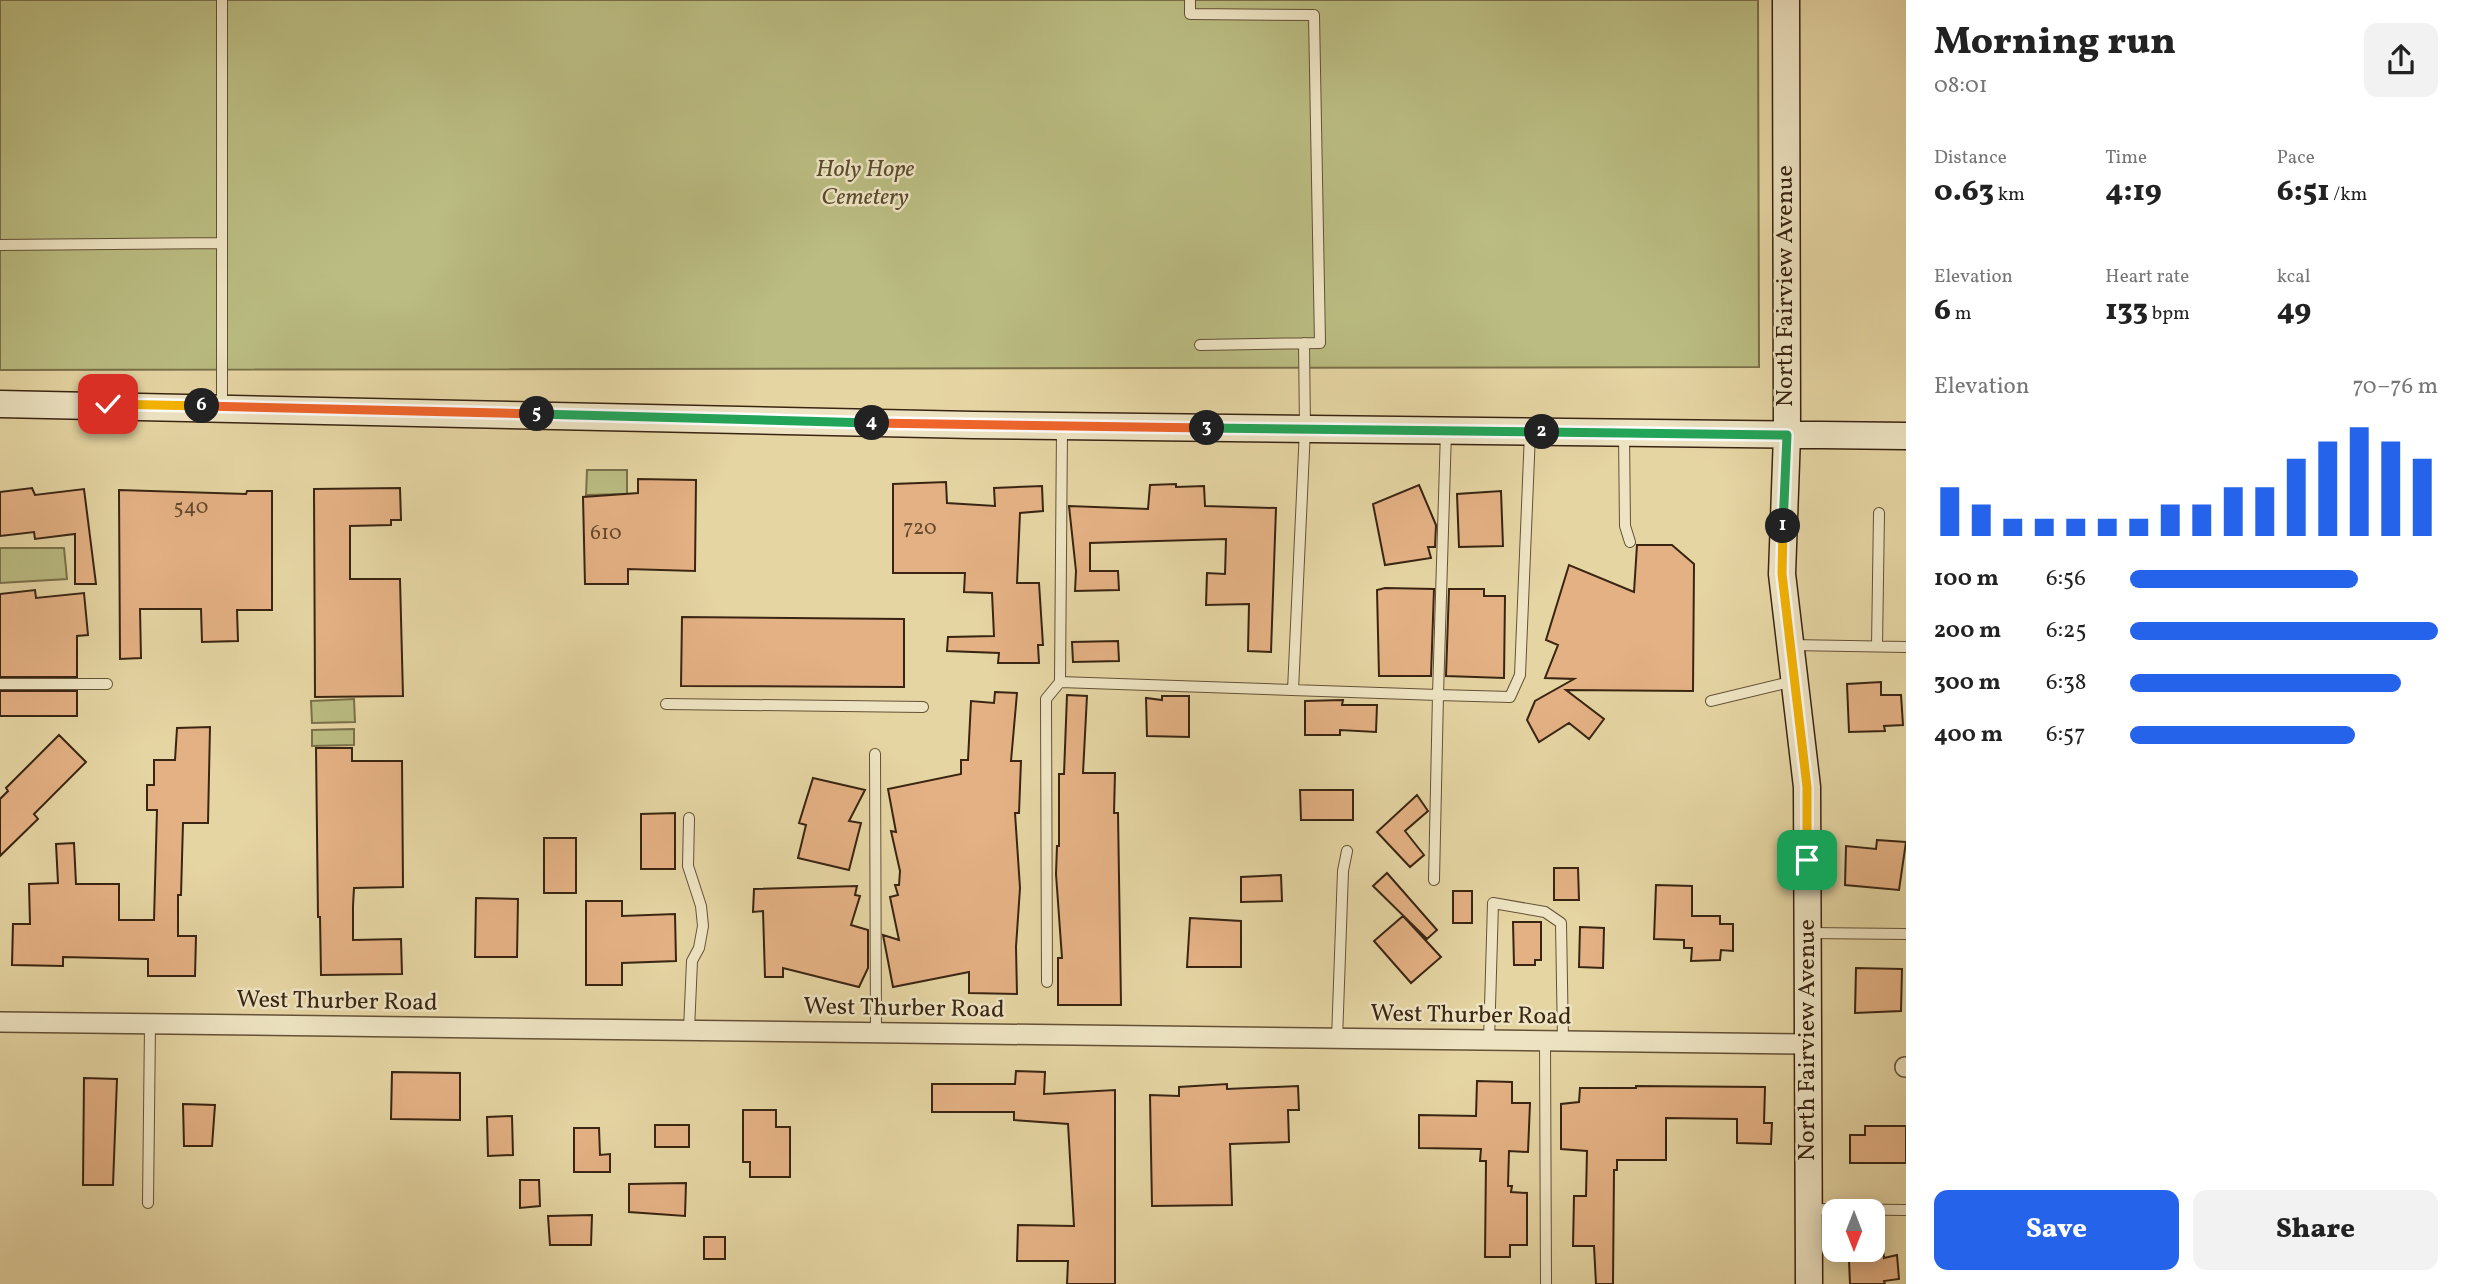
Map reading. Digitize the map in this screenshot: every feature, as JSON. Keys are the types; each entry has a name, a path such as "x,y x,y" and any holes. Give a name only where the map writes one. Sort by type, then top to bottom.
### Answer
{"main road":[{"name":"North Fairview Avenue","path":"1786,0 1787,435 1782,574 1807,787 1810,1284"},
{"path":"0,404 1062,426 1906,436"}],"street":[{"name":"West Thurber Road","path":"0,1022 1807,1044"}],"lane":[{"path":"222,0 222,407"},
{"path":"1190,0 1190,14 1314,15 1320,343 1200,345"},
{"path":"0,245 222,243"},
{"path":"1293,690 1305,429 1304,343"},
{"path":"1047,982 1046,699 1060,682 1062,426"},
{"path":"1434,880 1446,431"},
{"path":"1060,682 1510,697 1520,675 1530,432"},
{"path":"1623,433 1625,526 1630,542"},
{"path":"1878,646 1879,513"},
{"path":"1790,645 1906,647"},
{"path":"1711,701 1794,681"},
{"path":"0,684 107,684"},
{"path":"666,704 923,707"},
{"path":"875,754 876,1033"},
{"path":"689,818 688,866 701,906 703,926 699,948 692,961 690,1030"},
{"path":"1337,1039 1342,890 1347,851"},
{"path":"1489,1041 1493,903 1545,912 1561,923 1546,1284"},
{"path":"1807,933 1906,934"},
{"path":"148,1203 150,1024"},
{"path":"1809,1209 1906,1210"}],"green space":[{"name":"Holy Hope Cemetery","path":"0,0 1758,0 1759,367 0,370"},
{"path":"587,470 627,470 627,494 586,495"},
{"path":"0,548 64,548 67,579 0,583"},
{"path":"354,699 355,722 312,723 311,701"},
{"path":"354,729 354,745 312,746 312,730"}],"building":[{"path":"638,479 696,480 695,571 628,569 628,584 585,584 583,497 638,493"},
{"path":"946,482 947,503 995,506 994,488 1042,486 1043,511 1020,513 1017,583 1039,583 1043,645 1038,645 1039,663 998,663 999,653 947,651 948,637 994,636 992,593 964,592 965,573 893,573 893,484"},
{"path":"1176,484 1176,487 1204,486 1205,506 1276,508 1271,652 1248,651 1249,604 1206,605 1207,573 1225,574 1226,539 1090,543 1090,571 1118,571 1119,590 1075,591 1076,571 1069,506 1148,509 1150,485"},
{"path":"1419,485 1436,525 1435,547 1428,547 1431,558 1385,565 1373,504"},
{"path":"32,488 35,495 84,489 96,584 75,584 75,534 35,539 34,532 0,536 0,492"},
{"path":"400,488 401,520 391,520 391,525 350,526 350,579 400,579 403,696 315,697 314,489"},
{"path":"119,490 246,494 247,491 272,491 272,610 237,610 238,641 202,642 201,609 140,609 141,658 120,659"},
{"path":"1501,491 1503,546 1459,547 1457,494"},
{"path":"1637,545 1672,545 1694,564 1693,691 1566,690 1604,719 1589,739 1569,723 1539,742 1527,720 1535,701 1574,679 1545,678 1558,645 1546,640 1569,565 1634,592"},
{"path":"1434,589 1431,676 1379,676 1377,590"},
{"path":"1449,589 1484,589 1484,596 1505,596 1504,678 1446,676"},
{"path":"35,590 36,598 84,593 88,635 77,636 77,677 0,677 0,594"},
{"path":"682,617 904,619 904,687 681,686"},
{"path":"1118,641 1119,661 1073,662 1072,642"},
{"path":"1881,682 1881,695 1901,695 1903,725 1884,726 1885,731 1849,732 1847,684"},
{"path":"0,691 77,691 77,716 0,716"},
{"path":"995,692 1017,693 1011,761 1021,761 1019,813 1015,813 1020,888 1016,947 1017,994 969,993 969,972 893,987 883,935 899,940 890,897 898,895 895,885 899,885 900,871 891,831 896,832 888,789 961,774 961,760 968,760 971,701 994,703"},
{"path":"1067,695 1087,696 1083,773 1115,773 1121,1005 1058,1005 1058,958 1062,958 1056,874 1059,846 1059,774 1064,774"},
{"path":"1162,696 1189,696 1189,737 1147,736 1146,698 1162,700"},
{"path":"1343,700 1342,705 1377,705 1376,732 1340,730 1340,735 1305,735 1305,701"},
{"path":"210,727 208,823 183,823 181,895 178,895 178,936 196,936 195,976 148,976 148,959 63,957 63,966 12,965 13,924 30,924 29,884 58,883 56,844 74,843 76,884 119,884 119,920 154,920 157,810 147,810 147,785 154,785 154,760 175,760 177,728"},
{"path":"59,735 86,762 34,814 38,819 0,856 0,799 8,791 6,788"},
{"path":"316,748 352,748 352,761 402,761 403,887 354,888 353,940 401,939 402,974 321,975"},
{"path":"813,778 865,790 849,821 861,823 849,870 798,858 806,825 799,823"},
{"path":"1300,790 1353,790 1353,820 1301,820"},
{"path":"1417,795 1428,811 1405,831 1424,855 1410,867 1377,832"},
{"path":"675,813 675,869 641,869 641,814"},
{"path":"544,838 576,838 576,893 544,893"},
{"path":"1877,840 1906,842 1899,890 1845,885 1846,846 1876,849"},
{"path":"1554,868 1578,868 1579,900 1554,900"},
{"path":"1387,873 1437,930 1427,939 1373,886"},
{"path":"1281,875 1282,901 1241,902 1241,877"},
{"path":"1656,885 1692,886 1692,916 1720,916 1720,924 1733,924 1733,951 1721,950 1720,960 1691,961 1692,948 1684,948 1684,940 1654,939"},
{"path":"857,886 855,895 860,896 851,925 868,930 868,968 859,987 783,968 783,977 765,977 763,911 753,912 754,889"},
{"path":"1453,891 1472,891 1472,923 1453,923"},
{"path":"476,898 518,899 517,957 475,957"},
{"path":"586,901 622,901 622,916 675,914 676,961 622,963 622,985 586,985"},
{"path":"1403,916 1441,957 1411,983 1374,941"},
{"path":"1190,918 1241,921 1241,967 1187,967"},
{"path":"1513,922 1541,922 1541,960 1535,960 1535,965 1514,965"},
{"path":"1580,927 1604,928 1603,968 1579,967"},
{"path":"1856,968 1902,969 1901,1011 1855,1013"},
{"path":"1016,1071 1045,1072 1044,1094 1115,1090 1115,1284 1067,1284 1068,1261 1017,1261 1018,1225 1074,1226 1068,1124 1014,1120 1014,1112 932,1112 932,1084 1015,1084"},
{"path":"392,1072 460,1073 460,1120 391,1119"},
{"path":"84,1078 117,1079 113,1185 83,1185"},
{"path":"1477,1081 1512,1082 1512,1103 1530,1103 1528,1152 1509,1151 1508,1186 1512,1186 1511,1192 1527,1193 1527,1245 1510,1245 1510,1257 1485,1257 1486,1161 1480,1161 1481,1149 1419,1148 1419,1115 1476,1116"},
{"path":"1227,1084 1227,1089 1298,1086 1299,1110 1288,1110 1289,1142 1230,1144 1232,1205 1152,1206 1150,1095 1179,1096 1179,1087"},
{"path":"1765,1087 1764,1123 1772,1123 1771,1144 1737,1143 1737,1119 1666,1118 1666,1160 1617,1160 1617,1170 1614,1170 1613,1284 1596,1284 1594,1246 1573,1246 1574,1196 1586,1196 1587,1151 1561,1149 1561,1104 1579,1102 1580,1088"},
{"path":"183,1104 215,1105 212,1146 184,1146"},
{"path":"743,1110 776,1110 776,1127 790,1127 790,1177 750,1177 750,1162 743,1162"},
{"path":"512,1116 513,1155 488,1156 487,1117"},
{"path":"655,1125 689,1125 689,1147 655,1147"},
{"path":"1865,1126 1906,1126 1906,1163 1850,1163 1850,1135 1865,1135"},
{"path":"574,1128 599,1128 600,1155 610,1154 610,1172 574,1172"},
{"path":"520,1180 539,1180 540,1206 520,1208"},
{"path":"686,1183 685,1216 629,1212 629,1184"},
{"path":"592,1215 591,1245 550,1245 548,1216"},
{"path":"704,1237 725,1237 725,1259 704,1259"},
{"path":"1897,1255 1899,1279 1884,1281 1885,1284 1850,1284 1849,1262 1885,1262 1885,1258"}],"route":[{"path":"108,404 974,425 1787,435 1782,574 1807,787 1807,860"}]}
